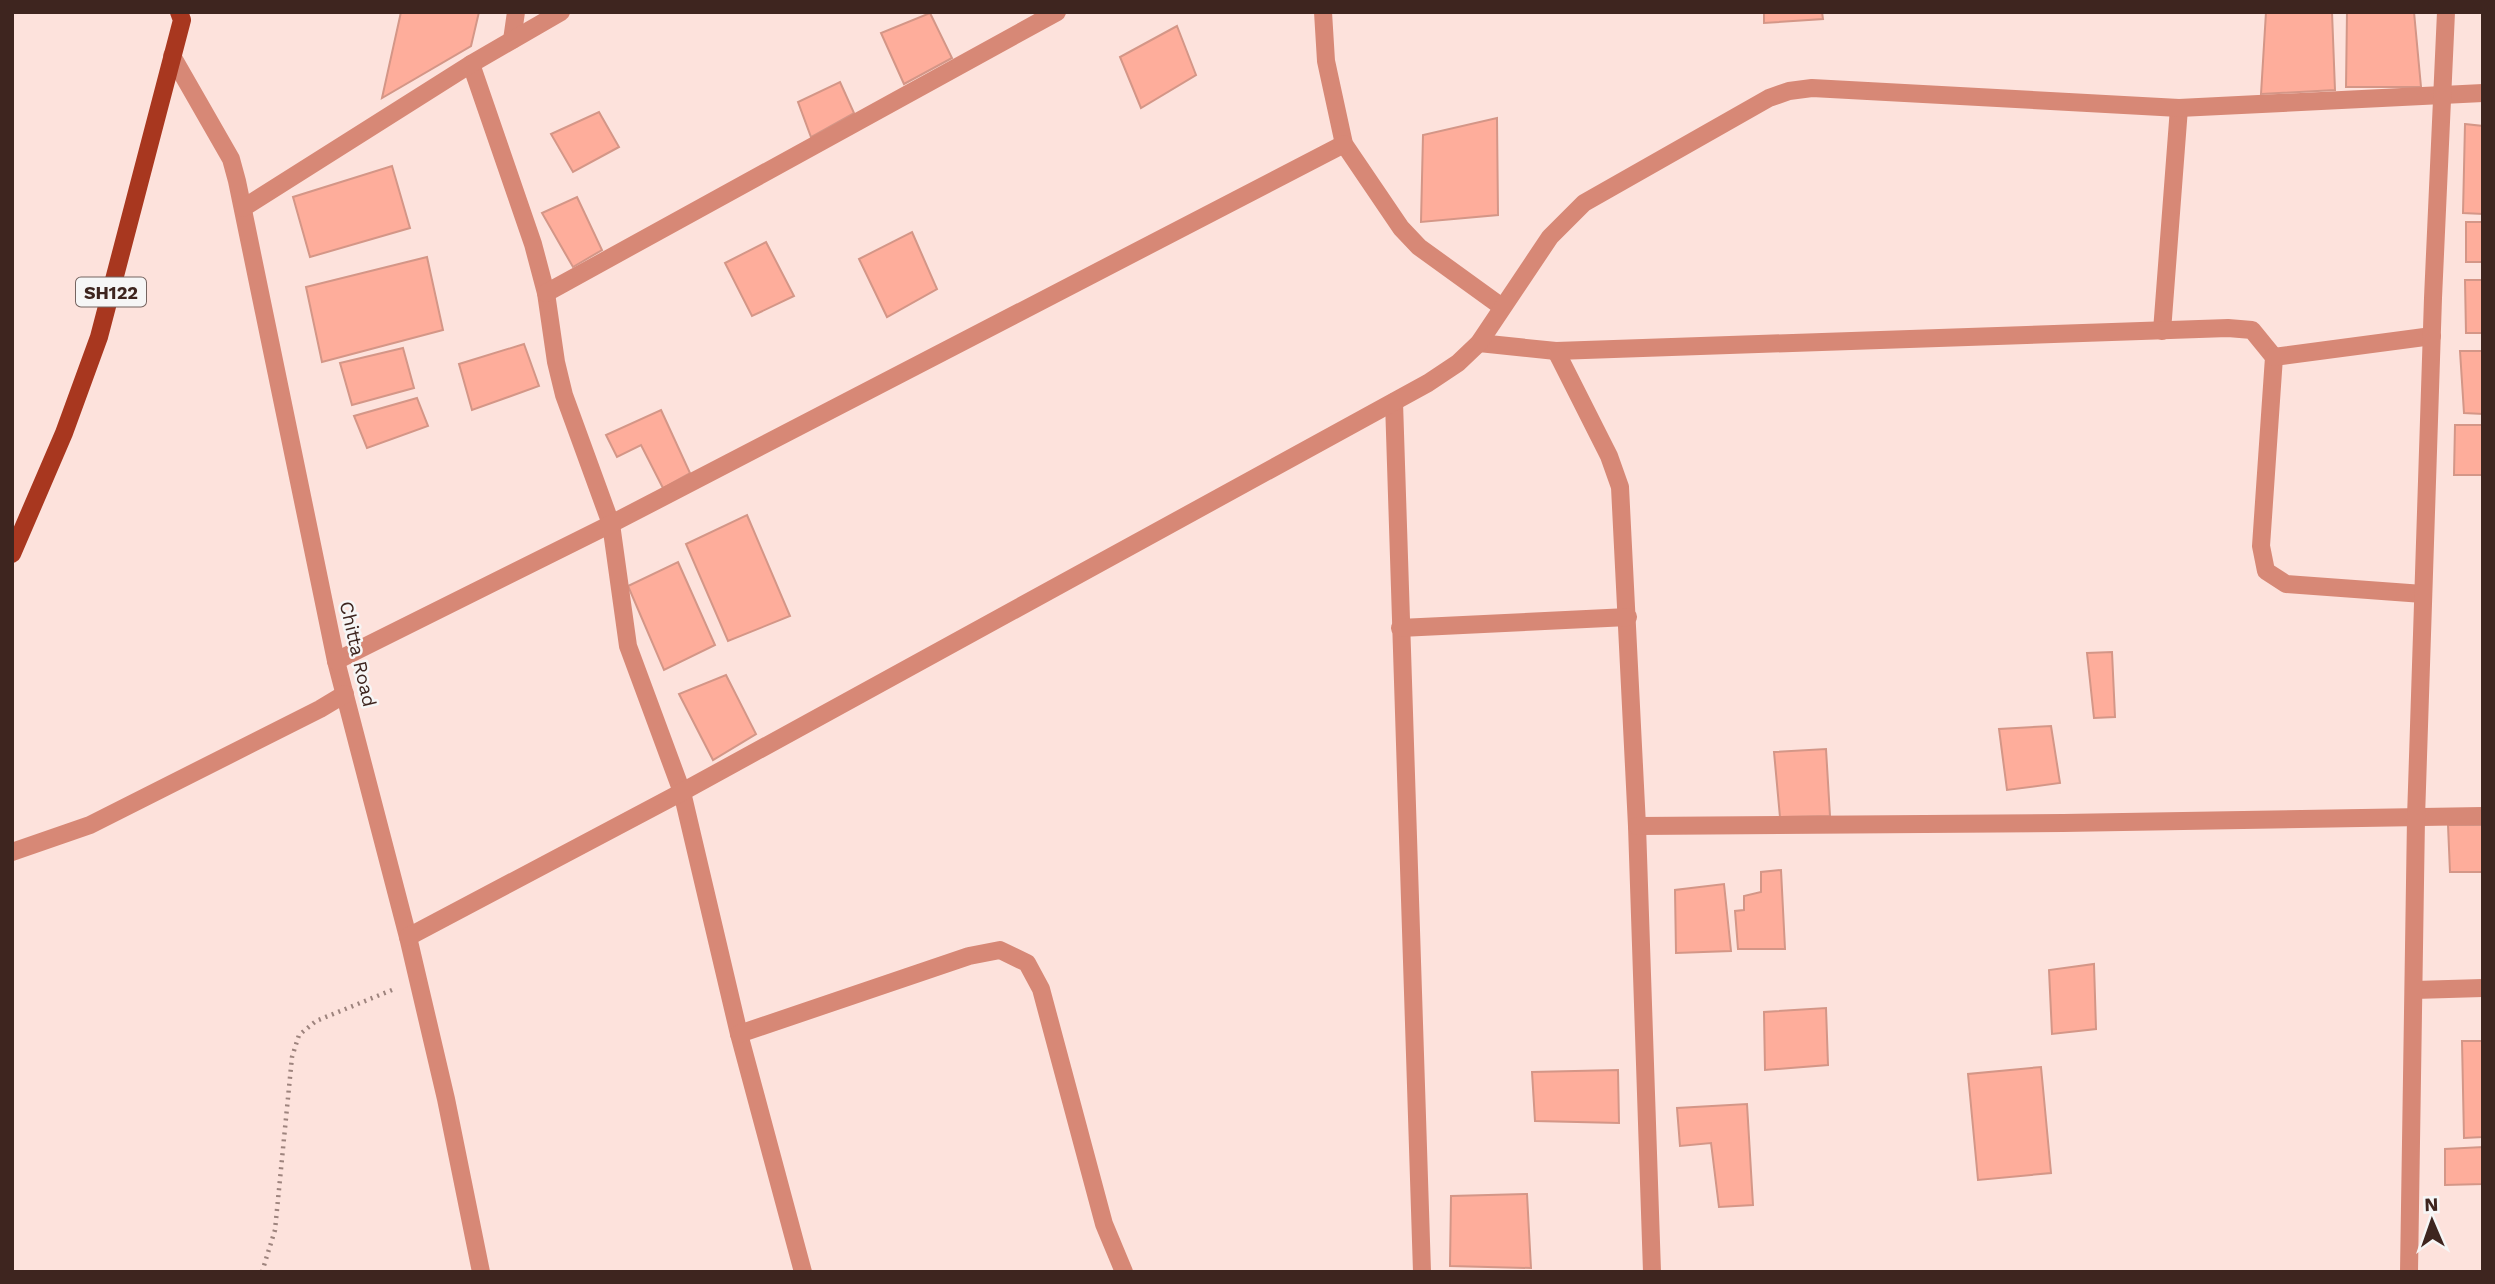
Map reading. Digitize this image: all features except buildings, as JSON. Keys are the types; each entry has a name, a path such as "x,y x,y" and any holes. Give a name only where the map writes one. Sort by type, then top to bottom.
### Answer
{"main road":[{"name":"SH122","path":"12,554 64,433 99,337 185,15"}],"street":[{"path":"512,40 516,12"},
{"path":"243,208 471,64 561,12"},
{"path":"546,293 1057,12"},
{"path":"1323,12 1326,61 1344,144 1401,228 1419,247 1502,307"},
{"path":"2409,1272 2416,818 2446,12"},
{"name":"Chitta Road","path":"172,57 231,159 336,661 408,937 446,1099 481,1272"},
{"path":"471,64 522,208 546,293 556,362 564,395 611,524 628,646 682,792 739,1034 803,1272"},
{"path":"408,937 682,792 1427,383 1458,363 1479,343 1550,237 1584,203 1769,98 1789,91 1812,88 2179,108 2483,93"},
{"path":"2162,331 2179,108"},
{"path":"336,661 611,524 1344,144"},
{"path":"1479,343 1556,351 2228,328 2252,330 2274,357 2261,546 2266,571 2286,584 2423,594"},
{"path":"2274,357 2432,336"},
{"path":"1556,351 1609,456 1620,487 1637,826 1652,1272"},
{"path":"1394,402 1422,1272"},
{"path":"1400,628 1628,617"},
{"path":"12,852 90,825 345,694"},
{"path":"1637,826 2483,816"},
{"path":"739,1034 969,956 1000,950 1027,962 1041,989 1104,1224 1124,1272"},
{"path":"2414,990 2483,988"}],"path":[{"path":"262,1272 275,1230 292,1058 299,1035 316,1021 418,980"}]}
